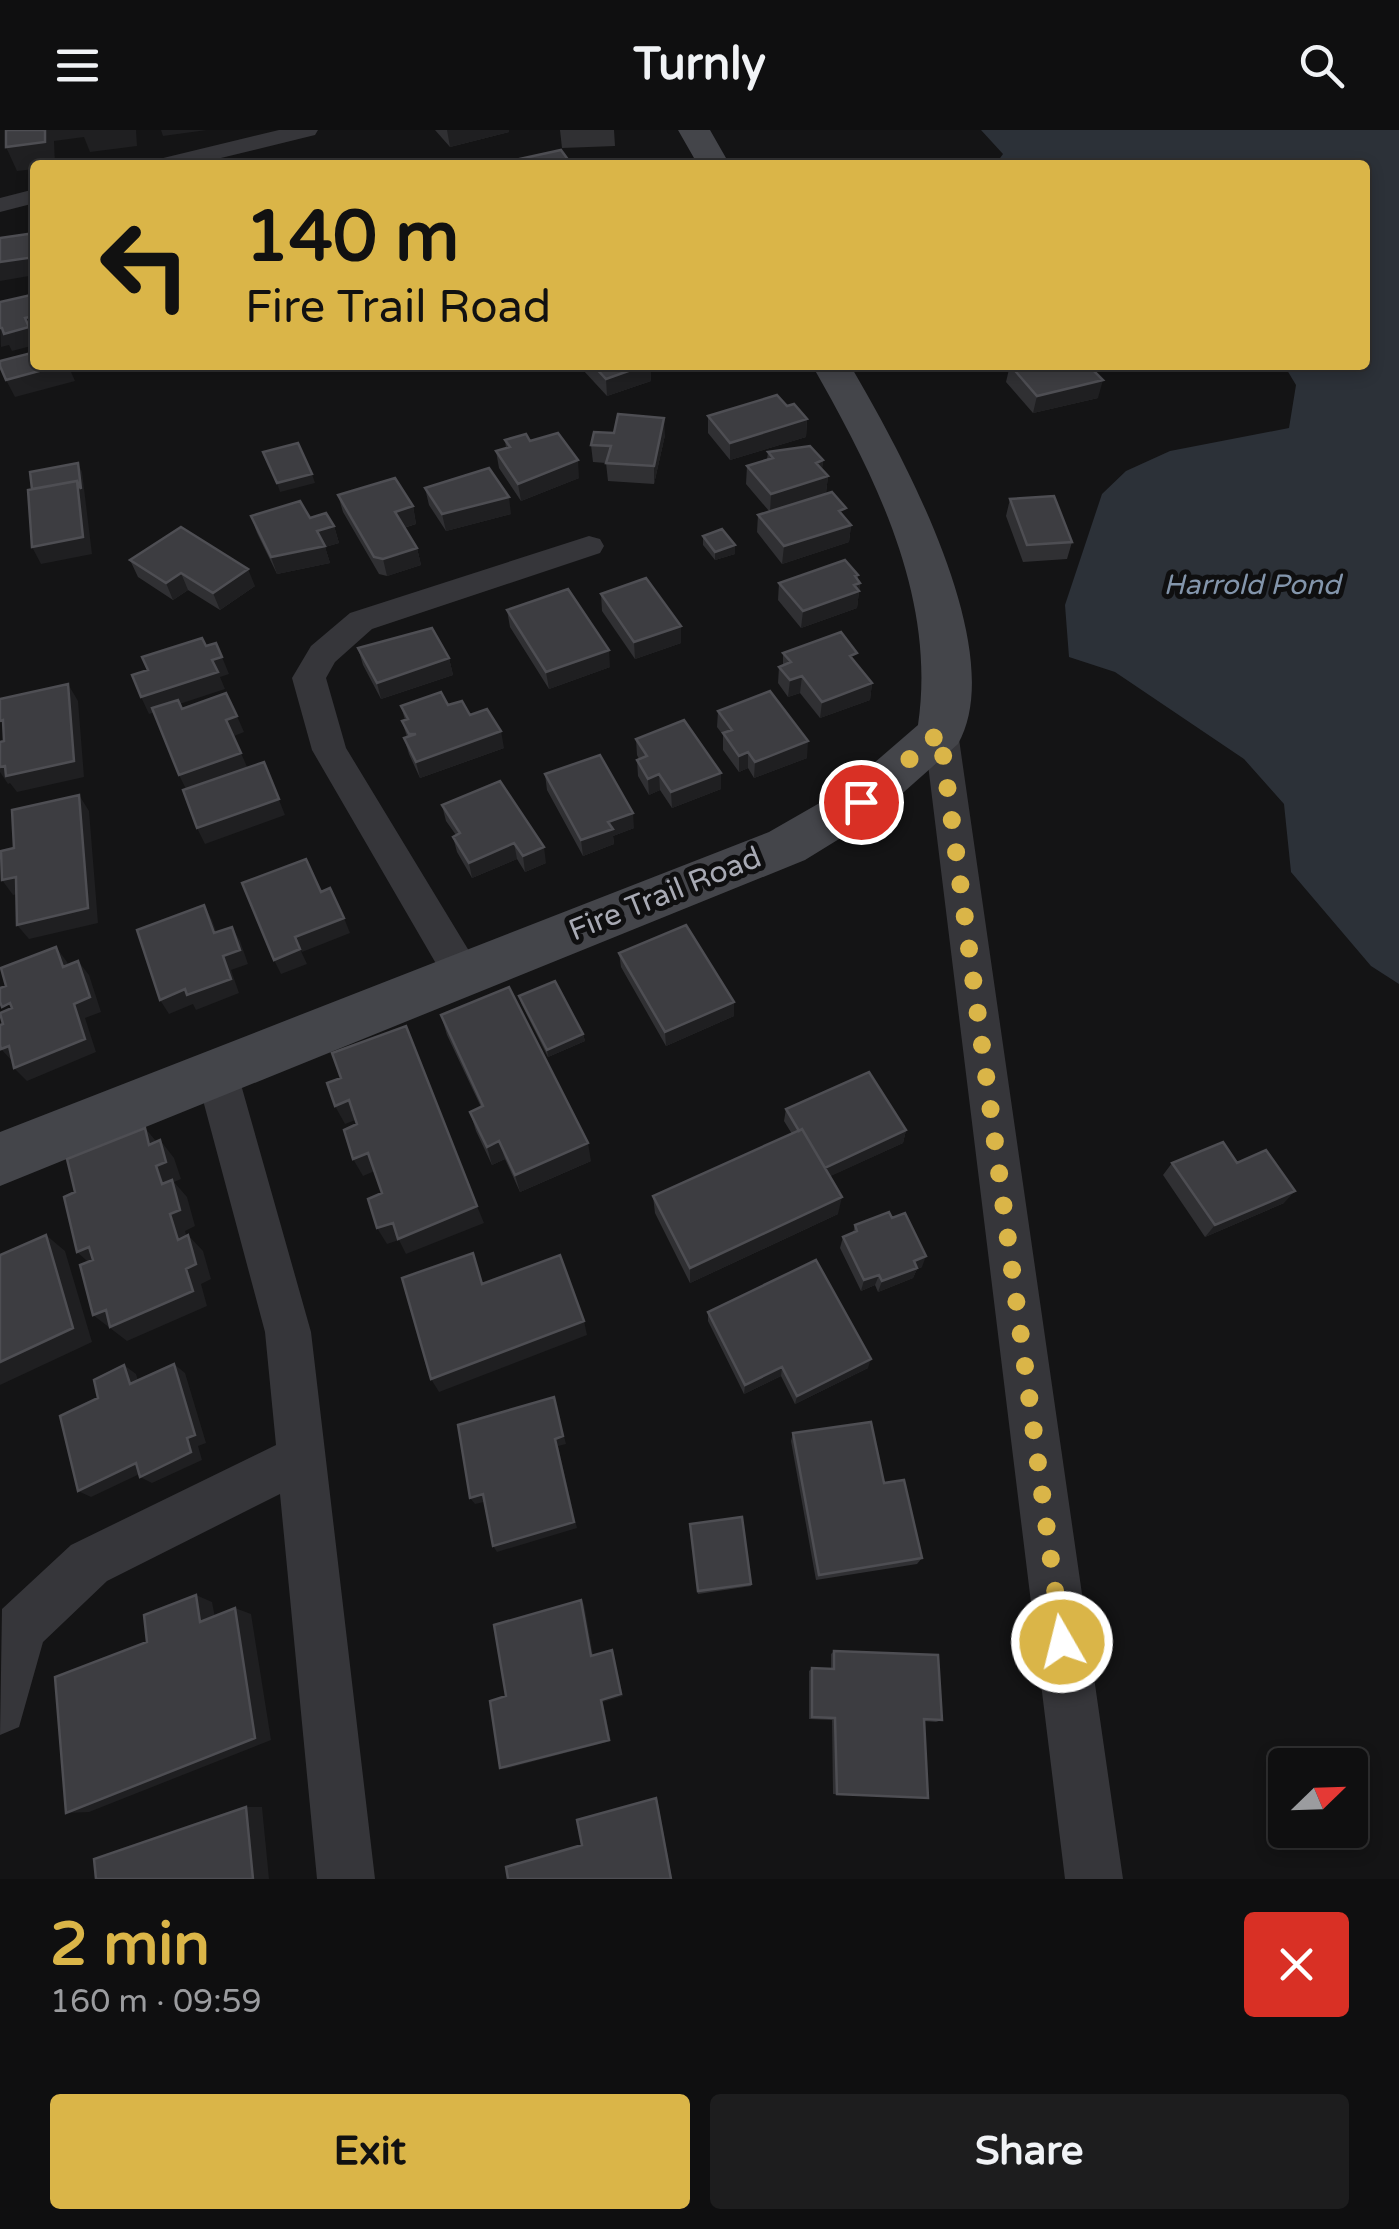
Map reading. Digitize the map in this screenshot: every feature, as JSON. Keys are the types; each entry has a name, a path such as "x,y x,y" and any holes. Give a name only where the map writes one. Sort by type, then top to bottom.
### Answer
{"street":[{"path":"184,160 307,130"},
{"path":"694,130 711,160"},
{"path":"0,204 30,197"},
{"path":"834,370 872,434 915,525 947,672 940,732 1094,1879"},
{"path":"463,974 329,750 309,678 323,654 361,620 588,546"},
{"name":"Fire Trail Road","path":"0,1159 787,846 861,802 940,732"},
{"path":"217,1074 288,1332 346,1879"},
{"path":"0,1708 20,1628 89,1563 303,1456"}],"water":[{"name":"Harrold Pond","path":"981,130 1399,130 1399,984 1371,966 1291,872 1284,804 1244,759 1115,672 1069,657 1065,605 1102,494 1126,471 1170,451 1289,428 1296,385 1287,370 1370,370 1370,160 999,160 1003,154"}],"building":[{"path":"6,130 45,130 45,142 6,147"},
{"path":"561,150 568,160 515,160"},
{"path":"30,234 30,258 0,262 0,238"},
{"path":"30,295 30,317 25,318 29,327 4,334 0,328 0,302"},
{"path":"30,353 30,370 43,370 6,380 0,361"},
{"path":"598,370 631,370 606,379"},
{"path":"1014,370 1093,370 1103,380 1037,396"},
{"path":"777,395 787,406 794,404 807,419 730,443 708,416"},
{"path":"618,414 664,418 654,466 606,463 611,446 591,445 594,432 614,433"},
{"path":"558,433 578,460 518,484 496,451 510,447 505,440 526,434 530,441"},
{"path":"298,443 312,474 277,483 263,452"},
{"path":"810,446 823,460 816,463 828,476 771,494 747,466 773,458 768,452"},
{"path":"78,463 81,489 77,481 32,489 30,472"},
{"path":"489,468 509,497 442,514 425,488"},
{"path":"395,478 413,506 395,512 417,548 383,559 374,557 338,495"},
{"path":"77,481 83,537 32,547 28,490"},
{"path":"832,492 846,508 839,511 851,525 784,546 758,515"},
{"path":"1054,496 1072,542 1027,545 1010,499"},
{"path":"300,501 310,518 326,513 334,526 317,531 325,546 271,557 251,516"},
{"path":"181,527 248,569 213,593 181,573 166,583 130,560"},
{"path":"722,529 735,545 715,552 703,536"},
{"path":"845,560 858,575 855,576 860,583 854,585 859,591 803,611 779,583"},
{"path":"646,578 681,626 634,642 601,594"},
{"path":"568,589 609,650 546,672 507,610"},
{"path":"432,628 449,658 377,683 358,648"},
{"path":"841,632 857,653 850,656 872,683 822,702 802,676 790,680 779,667 791,662 783,653"},
{"path":"202,638 206,646 216,643 222,657 212,660 218,672 141,697 132,675 148,670 142,657"},
{"path":"68,684 74,761 6,776 5,766 0,767 0,742 4,741 0,699"},
{"path":"770,691 808,741 755,762 748,752 739,756 723,733 732,730 718,711"},
{"path":"441,692 448,705 462,701 470,715 487,709 501,731 416,762 404,738 416,734 409,734 402,721 408,719 401,706"},
{"path":"226,693 237,716 226,720 241,753 179,775 152,708 178,700 182,709"},
{"path":"684,720 721,773 671,792 659,774 648,779 637,760 647,756 636,739"},
{"path":"600,755 633,813 608,822 613,829 581,840 545,774"},
{"path":"264,762 279,799 197,828 183,790"},
{"path":"500,781 544,847 523,856 514,843 469,863 453,837 460,833 442,805"},
{"path":"79,795 88,908 17,925 16,877 2,880 1,851 14,848 12,810"},
{"path":"306,859 321,892 330,888 344,918 295,937 300,949 274,960 242,883"},
{"path":"204,905 214,933 232,927 240,950 223,956 231,979 187,995 185,989 160,1000 137,930"},
{"path":"686,925 734,1002 665,1032 619,953"},
{"path":"56,947 63,967 78,961 90,997 74,1004 85,1039 14,1068 9,1046 1,1049 0,1045 0,1013 12,1008 10,1003 2,1007 0,1002 0,988 6,986 1,968"},
{"path":"555,981 583,1034 547,1050 519,996"},
{"path":"509,987 588,1143 515,1175 499,1141 487,1147 470,1112 483,1106 441,1015"},
{"path":"406,1026 477,1206 398,1239 393,1223 377,1228 368,1199 382,1193 368,1153 353,1159 344,1130 357,1124 349,1100 335,1106 327,1083 341,1078 332,1053"},
{"path":"869,1072 906,1130 825,1168 786,1109"},
{"path":"145,1128 149,1145 160,1140 166,1162 156,1166 162,1184 172,1180 180,1210 170,1214 178,1240 188,1235 196,1264 186,1269 193,1291 110,1327 106,1310 93,1315 80,1265 93,1260 89,1247 77,1252 64,1197 75,1192 67,1159"},
{"path":"802,1129 842,1197 690,1268 653,1196"},
{"path":"1223,1142 1237,1163 1266,1150 1295,1191 1215,1225 1172,1163"},
{"path":"889,1212 892,1218 905,1213 926,1256 914,1261 917,1268 882,1281 879,1275 864,1280 843,1237 857,1231 855,1225"},
{"path":"46,1235 73,1328 0,1362 0,1255"},
{"path":"473,1253 482,1284 560,1255 584,1321 431,1379 402,1278"},
{"path":"816,1260 871,1359 797,1396 782,1367 745,1385 708,1312"},
{"path":"174,1364 195,1435 187,1438 191,1452 140,1477 136,1463 78,1491 60,1416 98,1398 94,1380 124,1365 130,1384"},
{"path":"554,1397 563,1436 555,1439 574,1522 493,1546 483,1494 470,1498 458,1425"},
{"path":"871,1422 884,1483 904,1480 922,1558 819,1575 793,1433"},
{"path":"742,1517 751,1584 698,1591 690,1524"},
{"path":"196,1595 200,1622 235,1608 255,1738 66,1813 55,1677 147,1642 144,1615"},
{"path":"581,1600 591,1656 612,1650 621,1694 601,1700 609,1740 500,1768 490,1701 506,1696 494,1625"},
{"path":"834,1651 938,1655 942,1720 924,1719 928,1798 837,1794 835,1718 812,1717 812,1668 834,1669"},
{"path":"656,1798 671,1879 508,1879 506,1867 582,1845 577,1820"},
{"path":"246,1807 253,1879 96,1879 94,1859"}],"route":[{"path":"861,802 940,732 1062,1642"}]}
